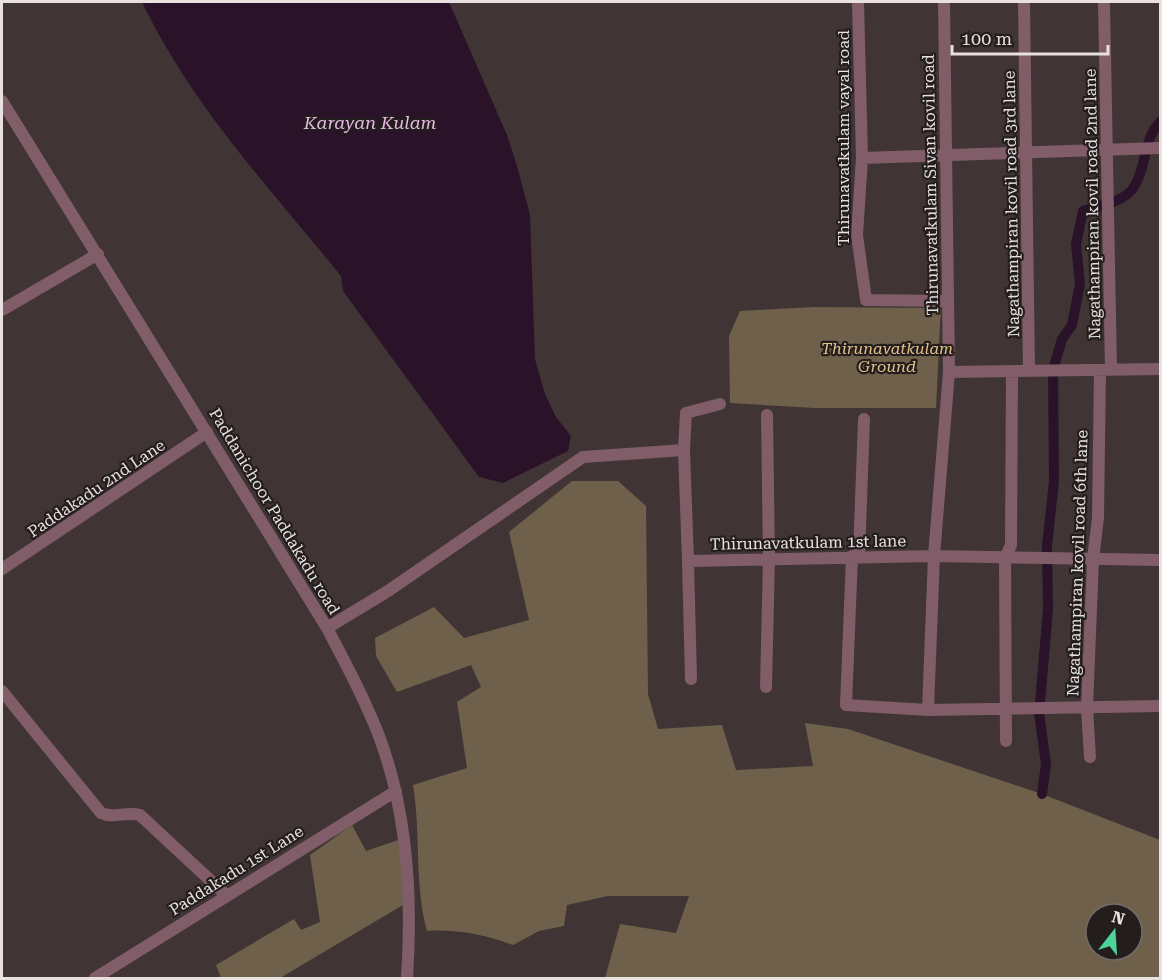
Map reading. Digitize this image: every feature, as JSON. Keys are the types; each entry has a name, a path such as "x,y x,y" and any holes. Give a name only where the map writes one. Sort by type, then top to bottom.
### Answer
{"street":[{"name":"Thirunavatkulam vayal road","path":"858,2 862,158 857,235 866,300 948,301"},
{"name":"Thirunavatkulam Sivan kovil road","path":"928,710 934,556 949,372 944,2"},
{"name":"Nagathampiran kovil road 3rd lane","path":"1024,2 1028,153 1029,371"},
{"name":"Nagathampiran kovil road 2nd lane","path":"1104,2 1107,148 1106,370"},
{"name":"Paddanichoor Paddakadu road","path":"2,101 327,628 369,712 396,791 405,845 411,924 407,978"},
{"path":"862,158 1161,147"},
{"path":"2,310 98,254"},
{"path":"949,372 1161,369"},
{"name":"Nagathampiran kovil road 6th lane","path":"1090,757 1088,708 1093,559 1098,518 1106,370"},
{"path":"1006,741 1005,558 1011,545 1012,371"},
{"name":"Thirunavatkulam 1st lane","path":"720,404 686,412 684,450 687,561 855,556 1161,560"},
{"path":"766,687 769,559 767,415"},
{"path":"864,419 846,705 928,710 1161,706"},
{"name":"Paddakadu 2nd Lane","path":"2,569 207,432"},
{"path":"327,628 388,591 584,457 684,450"},
{"path":"687,561 691,679"},
{"path":"2,691 101,813 110,817 128,812 140,815 226,895"},
{"name":"Paddakadu 1st Lane","path":"95,978 396,791"}],"green space":[{"name":"Thirunavatkulam Ground","path":"941,305 936,408 815,408 730,403 729,336 740,311 814,307 933,308"},
{"path":"572,481 618,481 646,506 648,694 658,729 722,725 736,770 813,766 805,723 848,729 1042,794 1160,840 1160,978 605,978 620,924 676,933 689,896 608,896 567,905 564,926 539,931 513,945 471,934 427,931 420,895 413,785 467,768 457,702 481,687 471,665 397,692 376,656 375,638 434,607 464,638 529,620 509,532"},
{"path":"352,825 366,851 401,839 408,902 280,978 221,978 216,965 294,919 301,930 320,922 310,855"}],"water":[{"name":"Karayan Kulam","path":"142,2 449,2 507,135 530,215 535,359 545,394 556,417 571,436 568,451 503,483 479,477 343,291 341,276 208,111 162,40"}],"waterway":[{"path":"1040,703 1048,609 1047,546 1054,481 1053,370 1062,339 1072,325 1080,284 1076,244 1083,211 1118,200 1134,187 1151,137 1160,122"},
{"path":"1039,713 1046,764 1042,794"}]}
